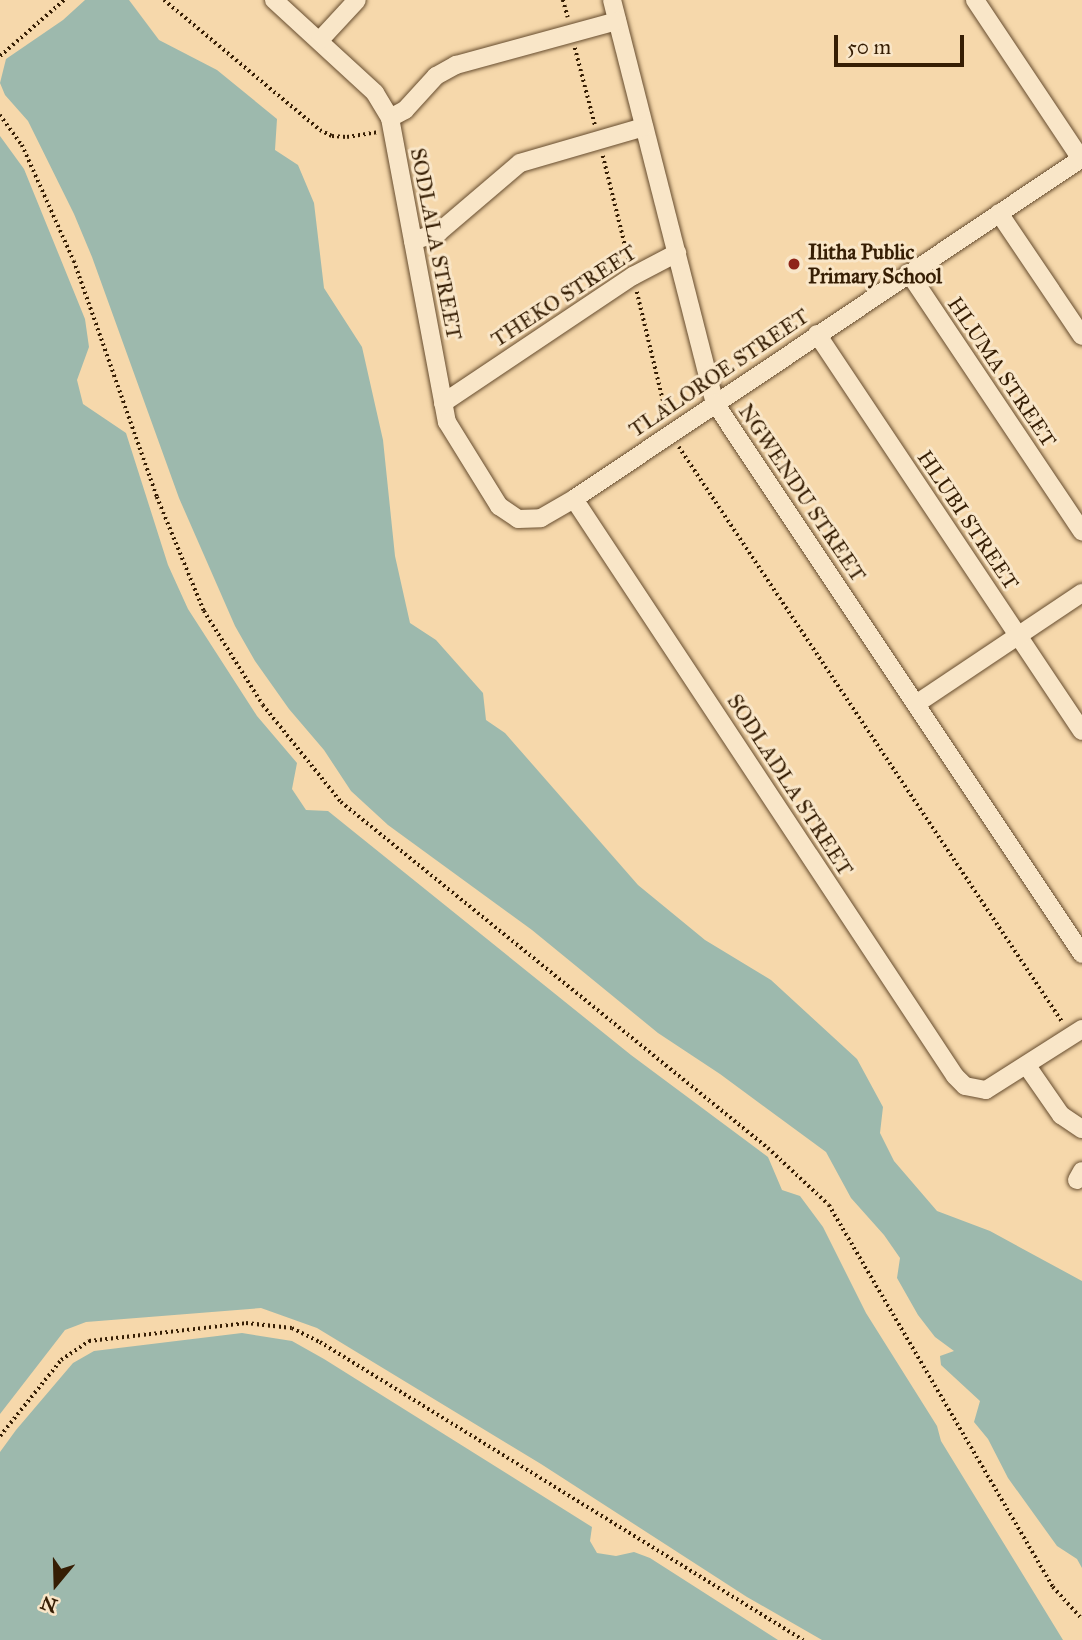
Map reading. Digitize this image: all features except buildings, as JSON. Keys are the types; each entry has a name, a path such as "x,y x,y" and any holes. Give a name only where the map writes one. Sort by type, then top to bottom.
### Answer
{"street":[{"name":"SODLALA STREET","path":"274,0 375,93 390,118 443,403 453,435 493,497 507,515 518,519"},
{"path":"320,40 357,0"},
{"name":"NGWENDU STREET","path":"612,0 715,403 1082,954"},
{"path":"975,0 1081,159"},
{"path":"390,118 405,110 443,71 617,21"},
{"path":"412,241 439,232 520,163 644,127"},
{"name":"TLALOROE STREET","path":"518,519 541,518 574,499 1081,159"},
{"path":"999,213 1082,336"},
{"name":"THEKO STREET","path":"443,403 633,276 677,253"},
{"name":"HLUMA STREET","path":"909,273 1082,531"},
{"name":"HLUBI STREET","path":"817,334 1082,731"},
{"name":"SODLADLA STREET","path":"574,499 955,1076 974,1089 986,1090 1027,1066"},
{"path":"916,704 1082,593"},
{"path":"1077,1033 1027,1066 1061,1115 1082,1129"}],"path":[{"path":"0,57 64,0"},
{"path":"164,0 320,130 332,136 347,137 381,132 390,118"},
{"path":"563,0 671,432 1077,1033"},
{"path":"0,115 33,167 74,261 157,498 199,601 228,653 263,705 341,802 768,1148 828,1205 1053,1587 1082,1619"},
{"path":"0,1436 61,1360 89,1341 246,1323 292,1328 320,1342 803,1640"}],"shaded area":[{"path":"85,0 129,0 159,40 217,70 277,119 275,150 298,165 314,203 324,288 362,347 383,440 395,556 410,623 436,640 483,693 486,720 505,733 638,885 705,940 771,980 857,1059 883,1107 880,1133 894,1161 937,1211 990,1231 1082,1281 1082,1568 1077,1559 1057,1546 1008,1478 988,1439 974,1422 980,1401 941,1365 940,1356 954,1351 935,1337 918,1315 897,1278 900,1258 884,1235 851,1198 826,1152 720,1074 658,1033 532,930 388,825 351,791 324,750 289,709 255,661 235,626 179,498 74,214 28,121 5,95 0,83 6,59 63,20"},
{"path":"0,136 24,169 85,319 89,347 77,380 83,404 126,433 168,565 188,609 257,716 297,763 292,789 306,810 328,811 631,1055 768,1157 782,1190 800,1196 823,1227 866,1313 937,1426 941,1441 1063,1640 822,1640 747,1597 541,1464 317,1328 261,1308 86,1322 65,1330 0,1414"},
{"path":"242,1333 292,1341 324,1359 592,1527 590,1541 597,1553 616,1556 634,1552 650,1558 778,1640 0,1640 0,1452 16,1430 73,1363 94,1351"}],"place":[{"name":"Ilitha Public Primary School","path":"794,264"}]}
